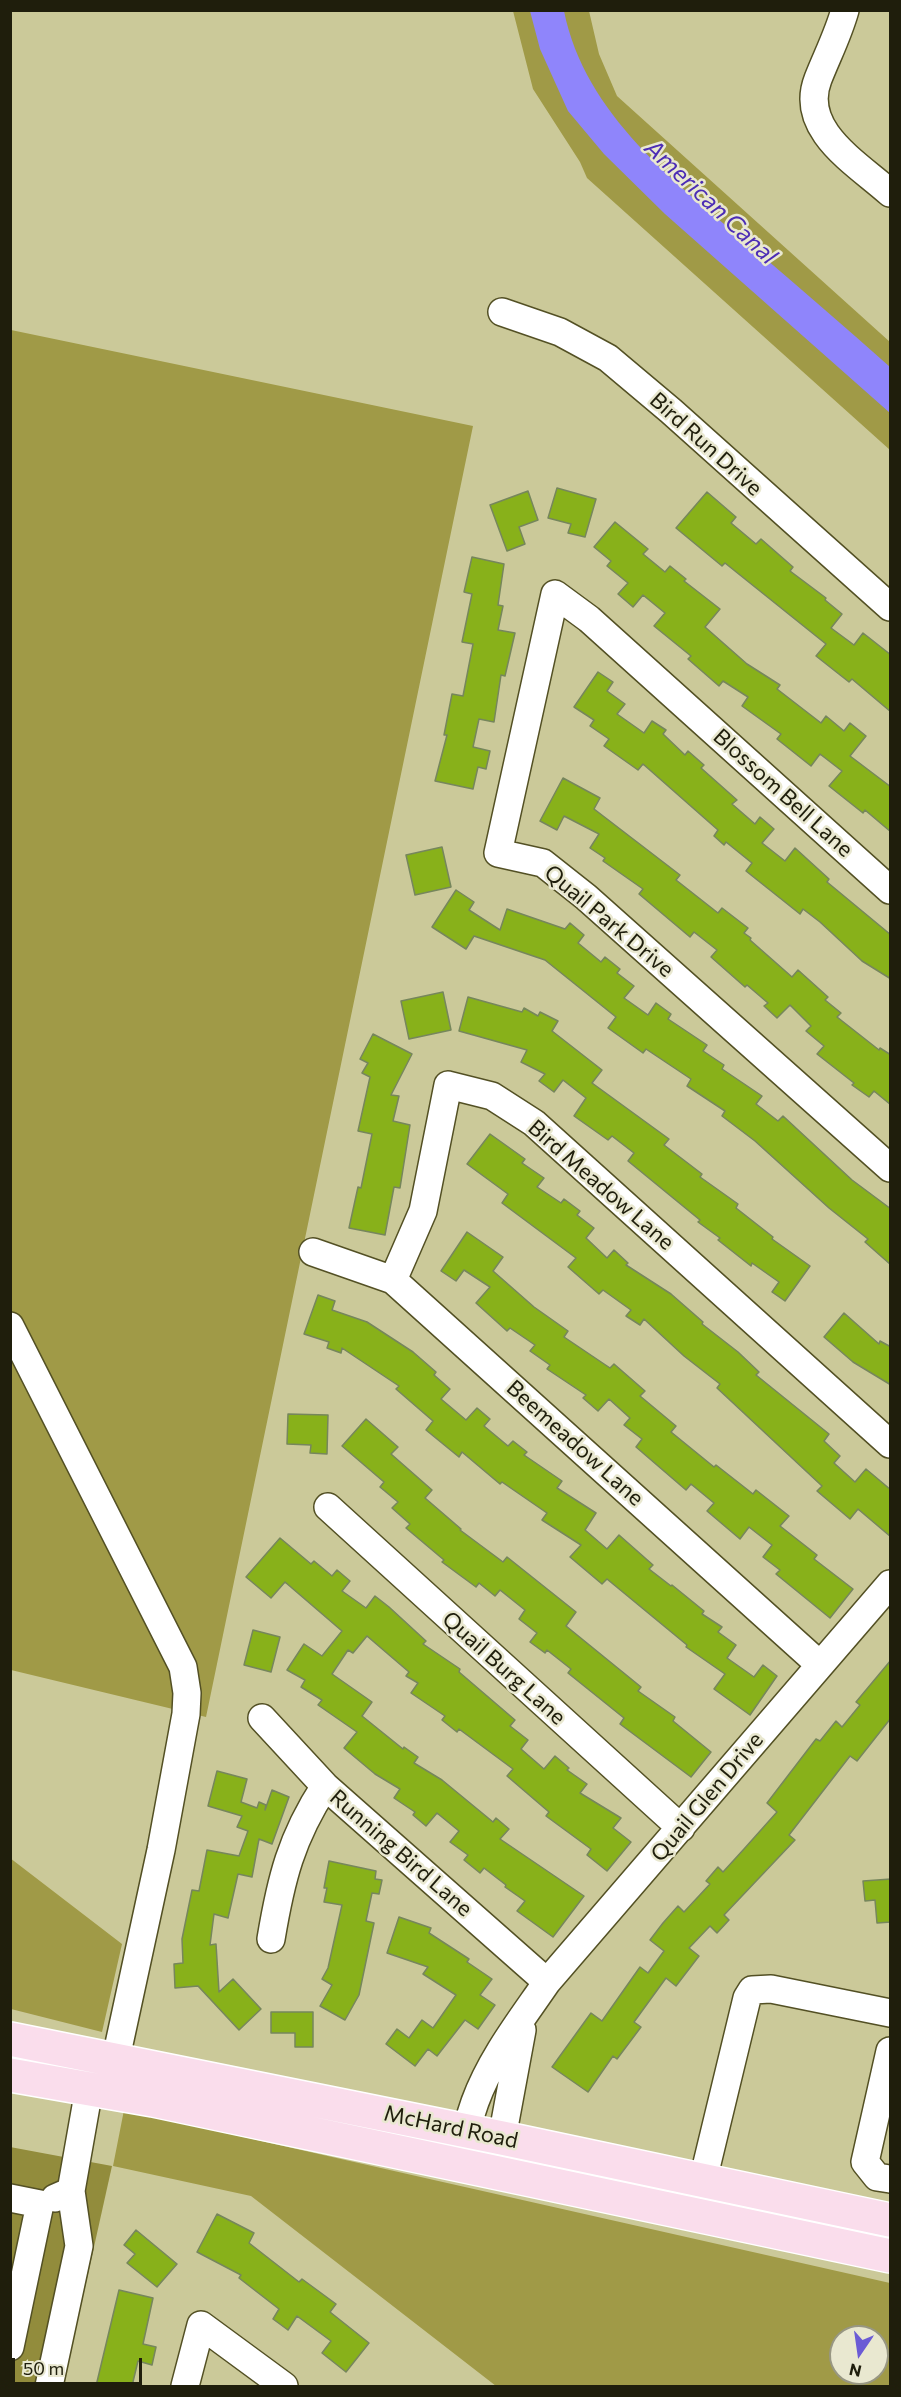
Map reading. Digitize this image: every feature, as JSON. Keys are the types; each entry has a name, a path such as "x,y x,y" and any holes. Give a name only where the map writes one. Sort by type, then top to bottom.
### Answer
{"main road":[{"name":"McHard Road","path":"10,2039 116,2058 891,2220"},
{"name":"McHard Road","path":"10,2075 453,2163 891,2256"}],"street":[{"path":"845,10 838,35 817,80 812,98 815,116 824,134 891,193"},
{"name":"Bird Run Drive","path":"502,312 560,332 608,358 671,411 891,607"},
{"name":"Quail Park Drive","path":"676,697 589,619 555,594 498,853 543,863 586,897 891,1168"},
{"name":"Blossom Bell Lane","path":"676,697 891,890"},
{"name":"Bird Meadow Lane","path":"393,1280 423,1210 448,1085 492,1096 534,1123 891,1444"},
{"name":"Beemeadow Lane","path":"313,1252 393,1280 819,1664"},
{"path":"10,1326 183,1667 188,1693 161,1850 116,2058"},
{"name":"Quail Burg Lane","path":"328,1507 681,1828"},
{"name":"Quail Glen Drive","path":"453,2163 468,2131 476,2101 501,2049 547,1982 819,1664 891,1584"},
{"name":"Running Bird Lane","path":"262,1718 325,1786 547,1982"},
{"path":"271,1939 280,1886 303,1820 325,1786"},
{"path":"703,2180 747,1998 752,1990 771,1989 891,2013"},
{"name":"Quail Glen Drive","path":"487,2170 502,2138 526,2012"},
{"path":"891,2051 866,2162 877,2177 891,2179"},
{"path":"49,2386 79,2246 71,2191 89,2089"},
{"path":"10,2198 40,2204 71,2191"},
{"path":"10,2347 40,2204"},
{"path":"185,2386 201,2325 274,2379"}],"shaded area":[{"path":"513,11 589,11 599,54 617,96 890,342 890,450 587,178 580,162 533,89"},
{"name":"American Canal","path":"530,11 564,11 575,48 592,83 613,115 638,144 694,198 890,367 890,413 665,214 604,154 568,111 540,49"},
{"path":"11,330 473,426 206,1717 11,1670"},
{"path":"10,1858 122,1944 102,2032 11,2009"},
{"path":"124,2110 890,2283 890,2386 496,2386 251,2196 113,2166"},
{"path":"10,2147 112,2166 63,2386 11,2386"}],"building":[{"path":"557,488 596,499 585,537 568,533 571,524 548,518"},
{"path":"528,491 538,520 519,527 525,544 507,551 490,505"},
{"path":"707,492 736,517 731,523 756,544 761,539 793,567 790,571 826,598 825,600 842,614 831,628 854,645 863,633 891,655 891,712 852,679 849,682 816,656 826,644 725,563 722,566 676,528"},
{"path":"615,522 648,549 643,554 665,572 670,566 686,579 684,581 720,609 705,627 747,664 780,685 777,689 821,723 826,716 844,731 850,723 866,736 850,756 891,787 891,832 865,810 863,813 829,786 842,771 820,754 811,766 777,739 781,734 742,706 748,697 723,681 719,686 688,659 691,656 654,626 665,613 643,595 633,607 618,594 628,583 607,566 611,561 594,547"},
{"path":"472,557 504,564 498,605 503,606 498,630 515,633 505,676 501,675 494,722 479,719 473,747 490,751 486,769 478,767 473,789 435,781 447,735 444,735 452,694 463,696 473,644 462,642 472,594 464,592"},
{"path":"598,672 613,682 607,691 625,704 617,714 644,733 652,721 666,730 663,734 685,755 688,751 704,765 701,768 737,800 732,804 755,824 760,817 774,829 762,843 785,861 795,848 829,879 827,882 891,935 891,979 862,961 803,909 800,914 746,871 752,863 726,842 724,845 714,836 718,830 643,764 638,770 604,746 609,739 590,726 594,720 574,707"},
{"path":"563,778 600,798 594,809 680,875 676,880 718,913 722,908 748,928 744,933 751,938 750,940 792,977 798,970 828,997 825,1000 841,1013 837,1017 879,1050 880,1048 891,1055 891,1105 874,1091 869,1097 817,1054 824,1046 806,1031 811,1026 790,1005 777,1018 764,1006 768,1003 747,985 745,987 711,957 717,950 694,932 690,937 639,894 643,889 603,861 605,858 590,848 599,834 564,816 557,830 540,821"},
{"path":"442,847 451,887 415,895 406,855"},
{"path":"456,890 474,902 469,910 500,930 507,909 565,929 570,923 584,935 578,943 601,962 605,957 620,969 617,973 634,986 624,998 648,1015 656,1003 671,1014 668,1019 707,1045 703,1051 724,1065 722,1069 762,1096 756,1104 778,1121 783,1116 852,1180 891,1209 891,1265 865,1242 868,1239 829,1208 755,1141 722,1116 725,1111 687,1086 691,1079 646,1049 643,1053 608,1028 616,1017 545,960 474,936 466,949 432,927"},
{"path":"443,992 451,1030 409,1039 401,1001"},
{"path":"468,997 522,1012 524,1008 538,1016 540,1012 558,1021 552,1031 602,1070 592,1083 669,1139 664,1145 702,1174 700,1177 738,1204 736,1208 773,1237 772,1239 810,1266 785,1301 772,1292 779,1282 752,1263 751,1266 718,1240 720,1238 698,1222 700,1220 628,1161 634,1153 612,1136 608,1140 574,1116 586,1098 563,1080 554,1092 539,1081 545,1074 521,1062 527,1050 459,1031"},
{"path":"373,1034 412,1054 391,1095 399,1096 393,1121 410,1125 400,1188 394,1187 385,1235 349,1228 358,1187 361,1188 372,1134 358,1131 370,1077 362,1073 368,1063 360,1059"},
{"path":"490,1134 525,1159 522,1163 544,1178 537,1187 561,1203 564,1199 580,1211 577,1215 594,1228 586,1238 607,1258 614,1250 628,1263 626,1265 671,1294 703,1322 702,1324 759,1372 756,1375 829,1434 824,1441 840,1456 834,1463 855,1482 866,1469 891,1490 891,1537 858,1509 850,1519 817,1491 822,1486 717,1388 720,1384 684,1356 644,1319 640,1325 626,1316 631,1310 603,1290 599,1294 568,1267 576,1258 502,1203 508,1194 467,1164"},
{"path":"467,1232 503,1257 493,1271 534,1307 568,1331 564,1337 610,1368 614,1364 645,1391 640,1396 676,1426 671,1432 714,1467 716,1465 753,1494 756,1490 789,1516 780,1526 817,1555 814,1559 853,1589 830,1618 776,1574 780,1570 763,1557 772,1545 749,1527 740,1539 707,1511 714,1503 691,1484 686,1490 636,1447 642,1439 624,1425 630,1418 609,1399 598,1411 583,1398 586,1395 547,1369 550,1365 530,1351 535,1345 510,1328 507,1331 476,1303 490,1287 464,1270 456,1281 441,1271"},
{"path":"318,1295 335,1301 332,1310 367,1322 413,1352 436,1372 434,1375 450,1389 441,1399 466,1420 477,1408 490,1419 484,1426 508,1446 513,1441 527,1452 524,1455 562,1481 557,1488 596,1513 585,1530 607,1549 619,1535 653,1565 649,1569 704,1611 702,1614 722,1627 718,1632 736,1645 727,1658 754,1677 763,1665 777,1676 750,1715 714,1689 725,1674 686,1647 687,1645 607,1579 602,1584 570,1557 581,1545 542,1520 547,1513 502,1482 500,1484 462,1452 459,1457 426,1430 433,1421 396,1389 399,1386 342,1348 341,1353 327,1348 329,1342 304,1334"},
{"path":"844,1313 879,1344 880,1341 891,1347 891,1385 853,1362 824,1337"},
{"path":"288,1414 328,1415 327,1454 310,1453 311,1445 287,1444"},
{"path":"366,1419 398,1447 391,1454 432,1490 425,1498 460,1530 503,1562 507,1557 576,1612 566,1626 641,1687 638,1691 675,1717 673,1721 711,1752 691,1777 620,1724 624,1718 568,1673 571,1669 547,1650 545,1653 530,1642 537,1633 519,1619 525,1610 500,1590 495,1596 479,1583 476,1587 442,1562 444,1560 406,1528 410,1524 392,1508 398,1502 380,1487 384,1482 342,1446"},
{"path":"280,1538 311,1564 314,1561 332,1576 337,1570 350,1581 342,1591 366,1608 375,1596 389,1607 426,1641 423,1644 460,1669 459,1672 515,1720 510,1726 528,1740 521,1749 544,1769 555,1756 569,1768 567,1770 587,1784 580,1793 621,1818 613,1828 631,1842 607,1871 587,1855 591,1849 546,1816 549,1812 507,1776 513,1769 459,1729 457,1732 442,1720 445,1716 411,1693 418,1683 406,1676 409,1672 367,1636 353,1653 348,1650 332,1674 372,1702 362,1716 403,1749 404,1747 418,1757 414,1763 442,1780 493,1822 496,1818 509,1829 500,1839 584,1896 553,1937 517,1911 525,1901 484,1868 480,1873 464,1860 468,1855 450,1842 459,1831 437,1813 426,1826 413,1815 415,1812 394,1798 400,1789 375,1774 344,1748 357,1732 318,1705 322,1700 301,1687 305,1680 287,1670 304,1644 322,1656 342,1631 285,1582 271,1598 246,1577"},
{"path":"253,1630 280,1637 271,1672 244,1665"},
{"path":"891,1660 891,1718 857,1761 850,1756 789,1835 795,1840 724,1915 729,1920 717,1933 710,1926 689,1948 699,1956 676,1986 666,1978 634,2022 641,2027 617,2059 613,2056 588,2092 552,2067 591,2013 602,2021 640,1967 648,1973 664,1951 650,1940 663,1923 678,1906 684,1912 710,1884 706,1881 718,1867 723,1872 777,1812 767,1803 816,1739 820,1741 836,1721 842,1727 860,1705 856,1702"},
{"path":"217,1771 247,1779 241,1802 257,1808 259,1802 266,1805 265,1810 272,1790 289,1797 272,1844 259,1839 252,1877 238,1874 228,1918 214,1914 210,1945 216,1944 219,1992 233,1979 261,2009 239,2030 198,1986 175,1988 174,1964 183,1963 182,1939 192,1890 199,1891 207,1850 239,1856 248,1831 237,1827 242,1816 208,1806"},
{"path":"329,1861 376,1871 375,1879 382,1880 379,1894 372,1893 366,1921 374,1923 359,1995 345,2020 320,2006 332,1985 322,1979 328,1968 342,1905 324,1902"},
{"path":"891,1879 891,1922 877,1923 875,1900 865,1901 863,1881"},
{"path":"399,1917 431,1928 429,1933 469,1959 467,1962 492,1979 480,1995 495,2005 478,2029 465,2020 437,2056 428,2049 415,2066 386,2044 397,2029 409,2038 422,2020 433,2028 456,1995 423,1974 428,1967 387,1953"},
{"path":"271,2012 313,2012 313,2047 295,2047 295,2033 271,2033"},
{"path":"217,2214 254,2233 249,2243 299,2282 302,2279 336,2304 330,2312 369,2343 346,2372 322,2353 331,2341 297,2316 288,2330 273,2319 279,2309 239,2278 241,2275 197,2252"},
{"path":"136,2230 177,2264 157,2287 127,2263 135,2254 124,2245"},
{"path":"119,2290 153,2298 143,2344 156,2347 152,2365 138,2361 132,2386 96,2386"}]}
